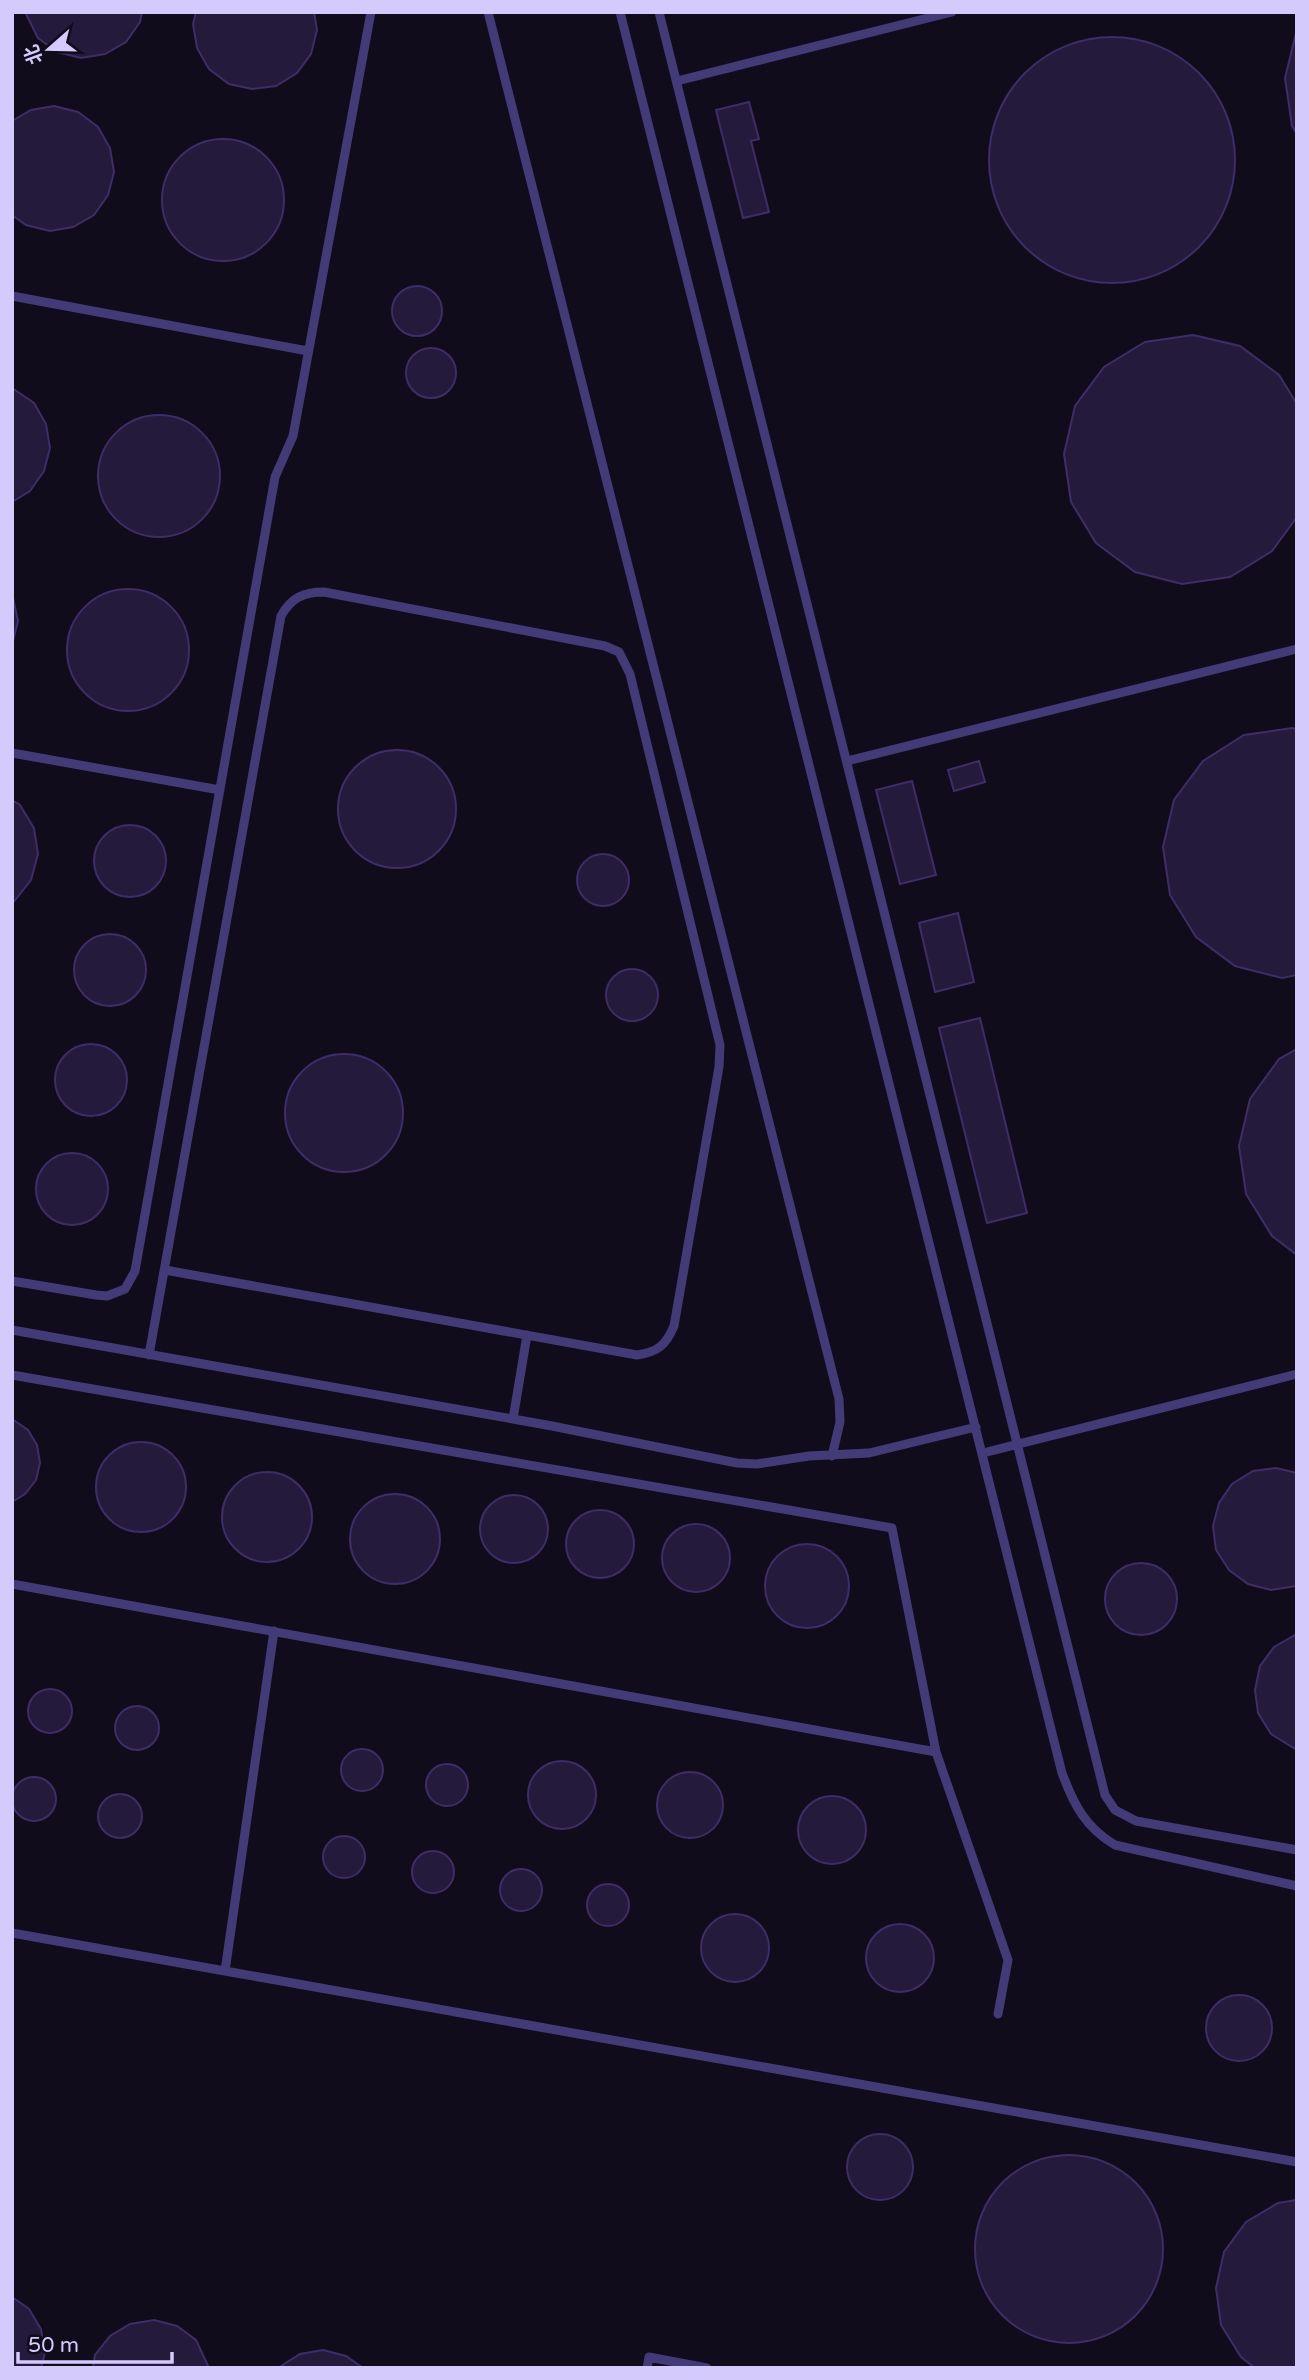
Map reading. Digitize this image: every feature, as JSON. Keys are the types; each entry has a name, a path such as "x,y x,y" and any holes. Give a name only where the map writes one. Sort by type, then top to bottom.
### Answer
{"lane":[{"path":"12,1280 107,1296 125,1289 131,1282 275,477 293,436 370,12"},
{"path":"488,12 839,1399 840,1422 832,1456"},
{"path":"620,12 1062,1773 1083,1819 1095,1833 1133,1851 1297,1885"},
{"path":"659,12 1109,1804 1124,1817 1136,1821 1297,1850"},
{"path":"677,80 951,12"},
{"path":"12,296 308,351"},
{"path":"149,1355 281,617 287,605 298,597 324,592 605,646 619,652 631,674 719,1030 719,1067 674,1326 668,1340 660,1349 637,1355 165,1270"},
{"path":"847,761 1297,649"},
{"path":"12,753 219,790"},
{"path":"12,1331 513,1419 737,1463 757,1464 809,1456 869,1453 976,1427"},
{"path":"513,1419 527,1335"},
{"path":"983,1453 1297,1374"},
{"path":"12,1375 892,1528 936,1752 1008,1960 998,2014"},
{"path":"12,1584 936,1752"},
{"path":"225,1971 274,1631"},
{"path":"12,1933 1297,2162"},
{"path":"647,2368 649,2357 707,2368"}],"building":[{"path":"25,12 142,12 140,22 126,42 105,54 81,58 57,52 38,38"},
{"path":"196,12 314,12 317,30 311,54 297,73 276,86 252,89 229,84 209,69 197,48 193,24"},
{"path":"1297,29 1297,134 1292,126 1285,78"},
{"path":"1112,37 1136,39 1159,46 1199,73 1226,113 1233,136 1233,184 1226,207 1199,247 1159,274 1136,281 1112,283 1088,281 1065,274 1025,247 998,207 991,184 989,160 991,136 998,113 1025,73 1065,46 1088,39"},
{"path":"749,102 759,139 751,141 769,212 743,218 716,110"},
{"path":"54,106 78,112 98,127 110,148 114,172 108,195 94,215 73,227 50,231 26,225 12,215 12,121 31,110"},
{"path":"223,139 246,143 266,157 280,177 284,200 280,223 266,243 246,257 223,261 200,257 180,243 166,223 162,200 166,177 180,157 200,143"},
{"path":"417,286 434,294 442,311 434,328 417,336 400,328 392,311 400,294"},
{"path":"1193,335 1240,346 1279,375 1297,404 1297,517 1272,551 1230,577 1182,584 1135,572 1096,543 1071,502 1064,454 1075,406 1104,367 1145,342"},
{"path":"431,348 448,356 456,373 448,390 431,398 414,390 406,373 414,356"},
{"path":"12,388 34,403 46,424 50,448 44,471 30,491 12,502"},
{"path":"159,415 182,419 202,433 216,453 220,476 216,499 202,519 182,533 159,537 136,533 116,519 102,499 98,476 102,453 116,433 136,419"},
{"path":"128,589 151,593 171,607 185,627 189,650 185,673 171,693 151,707 128,711 105,707 85,693 71,673 67,650 71,627 85,607 105,593"},
{"path":"12,593 18,621 12,645"},
{"path":"1297,729 1297,975 1282,978 1235,966 1196,937 1170,895 1163,847 1174,800 1203,761 1244,735"},
{"path":"397,750 420,754 439,767 452,786 456,809 452,832 439,851 420,864 397,868 374,864 355,851 342,832 338,809 342,786 355,767 374,754"},
{"path":"979,761 985,782 954,791 948,770"},
{"path":"912,781 936,875 900,884 876,790"},
{"path":"12,800 20,805 34,828 38,854 31,880 12,904"},
{"path":"130,825 150,831 160,841 166,861 160,881 150,891 130,897 110,891 100,881 94,861 100,841 110,831"},
{"path":"603,854 613,856 621,862 627,870 627,890 621,898 613,904 603,906 593,904 585,898 579,890 577,880 579,870 585,862 593,856"},
{"path":"958,913 974,982 935,992 919,923"},
{"path":"110,934 130,940 140,950 146,970 140,990 130,1000 110,1006 90,1000 80,990 74,970 80,950 90,940"},
{"path":"632,969 642,971 650,977 656,985 656,1005 650,1013 642,1019 632,1021 622,1019 614,1013 608,1005 606,995 608,985 614,977 622,971"},
{"path":"980,1018 1027,1213 987,1223 939,1028"},
{"path":"91,1044 111,1050 121,1060 127,1080 121,1100 111,1110 91,1116 71,1110 61,1100 55,1080 61,1060 71,1050"},
{"path":"1297,1049 1297,1255 1272,1236 1246,1194 1239,1146 1250,1099 1279,1059"},
{"path":"344,1054 367,1058 386,1071 399,1090 403,1113 399,1136 386,1155 367,1168 344,1172 321,1168 302,1155 289,1136 285,1113 289,1090 302,1071 321,1058"},
{"path":"72,1153 92,1159 102,1169 108,1189 102,1209 92,1219 72,1225 52,1219 42,1209 36,1189 42,1169 52,1159"},
{"path":"12,1419 28,1430 37,1445 40,1463 36,1480 25,1494 12,1502"},
{"path":"141,1442 158,1445 173,1455 183,1470 186,1487 183,1504 173,1519 158,1529 141,1532 124,1529 109,1519 99,1504 96,1487 99,1470 109,1455 124,1445"},
{"path":"1276,1468 1297,1473 1297,1586 1271,1590 1248,1584 1229,1570 1216,1550 1213,1526 1219,1503 1232,1484 1253,1471"},
{"path":"267,1472 284,1475 299,1485 309,1500 312,1517 309,1534 299,1549 284,1559 267,1562 250,1559 235,1549 225,1534 222,1517 225,1500 235,1485 250,1475"},
{"path":"395,1494 412,1497 427,1507 437,1522 440,1539 437,1556 427,1571 412,1581 395,1584 378,1581 363,1571 353,1556 350,1539 353,1522 363,1507 378,1497"},
{"path":"514,1495 527,1498 538,1505 545,1516 548,1529 545,1542 538,1553 527,1560 514,1563 501,1560 490,1553 483,1542 480,1529 483,1516 490,1505 501,1498"},
{"path":"600,1510 613,1513 624,1520 631,1531 634,1544 631,1557 624,1568 613,1575 600,1578 587,1575 576,1568 569,1557 566,1544 569,1531 576,1520 587,1513"},
{"path":"696,1524 709,1527 720,1534 727,1545 730,1558 727,1571 720,1582 709,1589 696,1592 683,1589 672,1582 665,1571 662,1558 665,1545 672,1534 683,1527"},
{"path":"807,1544 823,1547 837,1556 846,1570 849,1586 846,1602 837,1616 823,1625 807,1628 791,1625 777,1616 768,1602 765,1586 768,1570 777,1556 791,1547"},
{"path":"1141,1563 1161,1569 1171,1579 1177,1599 1171,1619 1161,1629 1141,1635 1121,1629 1111,1619 1105,1599 1111,1579 1121,1569"},
{"path":"1297,1634 1297,1750 1271,1734 1258,1713 1255,1690 1260,1666 1274,1647"},
{"path":"50,1689 66,1695 72,1711 66,1727 50,1733 34,1727 28,1711 34,1695"},
{"path":"137,1706 153,1712 159,1728 153,1744 137,1750 121,1744 115,1728 121,1712"},
{"path":"362,1749 377,1755 383,1770 377,1785 362,1791 347,1785 341,1770 347,1755"},
{"path":"562,1761 575,1764 586,1771 593,1782 596,1795 593,1808 586,1819 575,1826 562,1829 549,1826 538,1819 531,1808 528,1795 531,1782 538,1771 549,1764"},
{"path":"447,1764 462,1770 468,1785 462,1800 447,1806 432,1800 426,1785 432,1770"},
{"path":"683,1772 697,1772 709,1777 718,1786 723,1805 721,1818 714,1829 697,1838 683,1838 671,1833 662,1824 657,1812 657,1798 662,1786 671,1777"},
{"path":"34,1777 50,1783 56,1799 50,1815 34,1821 18,1815 12,1799 18,1783"},
{"path":"120,1794 136,1800 142,1816 136,1832 120,1838 104,1832 98,1816 104,1800"},
{"path":"832,1796 845,1799 856,1806 863,1817 866,1830 863,1843 856,1854 845,1861 832,1864 819,1861 808,1854 801,1843 798,1830 801,1817 808,1806 819,1799"},
{"path":"344,1836 359,1842 365,1857 359,1872 344,1878 329,1872 323,1857 329,1842"},
{"path":"433,1851 448,1857 454,1872 448,1887 433,1893 418,1887 412,1872 418,1857"},
{"path":"521,1869 536,1875 542,1890 536,1905 521,1911 506,1905 500,1890 506,1875"},
{"path":"608,1884 623,1890 629,1905 623,1920 608,1926 593,1920 587,1905 593,1890"},
{"path":"735,1914 748,1917 759,1924 766,1935 769,1948 766,1961 759,1972 748,1979 735,1982 722,1979 711,1972 704,1961 701,1948 704,1935 711,1924 722,1917"},
{"path":"900,1924 913,1927 924,1934 931,1945 934,1958 931,1971 924,1982 913,1989 900,1992 887,1989 876,1982 869,1971 866,1958 869,1945 876,1934 887,1927"},
{"path":"1232,1995 1246,1995 1258,2000 1267,2009 1272,2028 1270,2041 1263,2052 1246,2061 1232,2061 1220,2056 1211,2047 1206,2035 1206,2021 1211,2009 1220,2000"},
{"path":"880,2134 893,2137 903,2144 910,2154 913,2167 910,2180 903,2190 893,2197 880,2200 867,2197 857,2190 850,2180 847,2167 850,2154 857,2144 867,2137"},
{"path":"1069,2155 1105,2162 1135,2183 1156,2213 1163,2249 1156,2285 1135,2315 1105,2336 1069,2343 1033,2336 1003,2315 982,2285 975,2249 982,2213 1003,2183 1033,2162"},
{"path":"1297,2200 1297,2368 1255,2368 1241,2357 1221,2325 1216,2288 1224,2252 1246,2222 1278,2203"},
{"path":"12,2297 29,2309 41,2329 45,2353 41,2368 12,2368"},
{"path":"154,2320 177,2326 196,2340 209,2368 93,2368 95,2355 110,2336 130,2324"},
{"path":"323,2350 346,2356 363,2368 278,2368 300,2354"}]}
